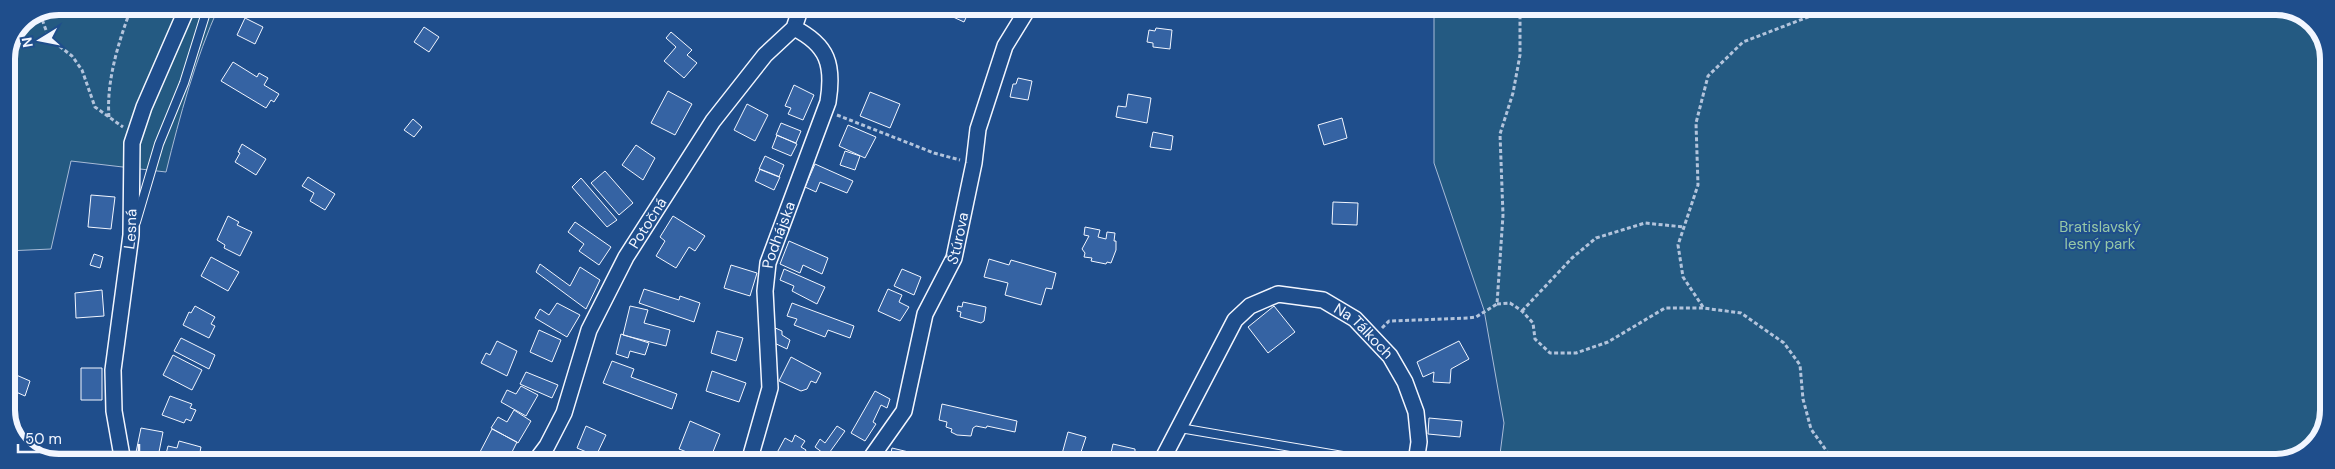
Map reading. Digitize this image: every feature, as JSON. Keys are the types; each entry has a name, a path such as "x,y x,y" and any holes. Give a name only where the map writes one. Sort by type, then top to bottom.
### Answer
{"street":[{"name":"Lesná","path":"122,454 114,411 113,370 131,235 132,143 144,107 184,15"},
{"name":"Potočná","path":"541,454 564,413 589,330 626,257 713,120 765,55 794,28 798,15"},
{"name":"Štúrova","path":"874,454 904,411 925,314 954,258 974,163 978,129 998,63 1005,46 1024,15"},
{"name":"Podhájska","path":"750,454 770,388 765,291 768,263 825,110 830,86 830,70 823,50 810,37 794,28"},
{"name":"Na Tálkoch","path":"1165,454 1235,320 1250,306 1278,294 1323,300 1355,319 1390,356 1406,382 1416,412 1419,442 1417,454"}],"lane":[{"path":"131,235 159,144 184,83 205,15"},
{"path":"1180,428 1331,454"}],"path":[{"path":"109,118 110,93 119,44 129,15"},
{"path":"1498,304 1503,215 1500,134 1513,93 1520,54 1520,15"},
{"path":"1703,308 1683,277 1678,245 1698,185 1696,123 1708,76 1743,42 1809,15"},
{"path":"42,18 49,38 72,56 82,70 95,107 121,125 132,143"},
{"path":"825,110 934,153 974,163"},
{"path":"1522,311 1572,258 1596,238 1645,223 1684,227"},
{"path":"1373,337 1389,321 1476,317 1498,304 1510,303 1522,311 1533,323 1535,339 1550,353 1567,353 1608,342 1665,308 1703,308 1741,313 1784,343 1800,365 1803,399 1811,429 1828,454"}],"green space":[{"path":"59,15 215,15 189,88 166,172 71,161 51,249 15,251 15,59 18,42 22,35 42,18"},
{"name":"Bratislavský lesný park","path":"1434,15 2276,15 2290,17 2303,24 2313,35 2317,42 2320,56 2320,410 2317,427 2303,445 2282,454 1500,454 1504,423 1484,310 1434,163"}],"building":[{"path":"949,15 967,15 964,22"},
{"path":"245,18 263,27 255,44 237,35"},
{"path":"424,27 439,37 429,52 414,42"},
{"path":"1156,28 1172,30 1170,49 1153,47 1153,43 1147,42 1149,30 1155,31"},
{"path":"671,32 692,50 687,55 697,63 684,78 664,61 676,47 666,38"},
{"path":"233,62 257,77 259,73 268,78 264,85 279,94 274,102 271,100 266,108 221,81"},
{"path":"1018,78 1032,81 1028,100 1010,97 1013,84 1016,84"},
{"path":"794,85 814,95 803,120 788,114 791,108 785,106"},
{"path":"668,91 692,104 675,135 651,123"},
{"path":"870,92 900,104 890,128 860,116"},
{"path":"1128,94 1151,98 1147,123 1116,117 1118,106 1126,107"},
{"path":"747,104 768,115 755,141 734,130"},
{"path":"1342,118 1347,138 1324,145 1318,125"},
{"path":"413,119 422,127 414,137 404,130"},
{"path":"781,123 801,131 796,143 776,135"},
{"path":"848,125 876,137 865,158 839,146"},
{"path":"1153,132 1173,136 1171,150 1150,147"},
{"path":"777,135 797,144 791,156 772,148"},
{"path":"242,144 266,159 256,175 235,162"},
{"path":"636,145 655,158 643,180 622,165"},
{"path":"845,151 860,156 855,170 840,165"},
{"path":"765,156 784,165 779,177 759,169"},
{"path":"815,164 853,181 847,193 820,182 816,192 805,187"},
{"path":"760,169 780,177 774,190 755,181"},
{"path":"605,171 633,203 619,215 591,183"},
{"path":"308,177 335,194 325,210 310,201 314,193 302,186"},
{"path":"581,178 617,220 607,227 572,187"},
{"path":"91,195 115,197 111,229 88,227"},
{"path":"1333,202 1358,203 1357,225 1332,224"},
{"path":"228,216 239,222 237,225 252,232 240,256 224,248 225,245 217,240"},
{"path":"673,216 705,236 695,251 689,247 676,268 656,256 665,241 660,237"},
{"path":"575,222 611,247 599,265 579,251 584,244 568,232"},
{"path":"1085,227 1100,230 1098,237 1106,239 1107,232 1115,233 1116,250 1111,263 1091,261 1092,258 1084,257 1085,253 1082,249 1089,236 1084,235"},
{"path":"789,241 828,258 822,274 803,265 800,273 780,264"},
{"path":"94,254 103,257 100,268 90,265"},
{"path":"211,257 239,272 228,291 201,276"},
{"path":"989,259 1009,265 1011,260 1056,273 1052,289 1046,288 1041,305 1005,295 1008,283 984,277"},
{"path":"540,264 570,286 580,267 600,280 586,309 536,272"},
{"path":"731,265 757,273 750,296 724,288"},
{"path":"784,269 825,287 817,304 792,291 794,286 780,280"},
{"path":"902,269 921,277 914,295 894,286"},
{"path":"644,289 679,300 680,296 700,303 694,322 639,303"},
{"path":"888,289 902,295 899,302 909,307 900,321 878,311"},
{"path":"102,290 104,316 76,318 75,293"},
{"path":"963,302 986,307 984,321 981,323 960,317 961,312 957,311 958,306 962,307"},
{"path":"557,303 580,315 567,337 535,318 540,309 549,315"},
{"path":"792,303 854,326 850,338 828,330 825,337 794,325 797,319 787,316"},
{"path":"195,306 215,317 211,324 215,326 209,338 183,325 189,312 191,313"},
{"path":"630,306 648,310 644,323 670,330 666,346 623,335"},
{"path":"1274,306 1295,332 1268,353 1248,327"},
{"path":"771,326 782,331 782,335 790,340 787,349 770,341"},
{"path":"539,330 561,340 552,362 530,352"},
{"path":"717,331 743,338 736,361 711,353"},
{"path":"621,334 649,343 645,355 630,351 628,358 616,354"},
{"path":"181,338 215,355 209,369 174,351"},
{"path":"497,341 517,351 507,376 481,363 486,353 490,355"},
{"path":"1459,341 1469,359 1451,369 1450,383 1433,382 1434,372 1423,377 1417,362"},
{"path":"173,355 202,370 192,390 163,375"},
{"path":"791,357 821,373 816,383 811,381 807,389 801,391 779,381"},
{"path":"612,361 634,369 631,377 677,394 672,409 603,383"},
{"path":"81,368 102,368 102,400 81,400"},
{"path":"712,371 746,383 739,402 706,391"},
{"path":"526,372 558,385 552,398 520,384"},
{"path":"15,374 30,381 25,396 15,392"},
{"path":"521,386 538,395 526,416 501,402 507,390 516,394"},
{"path":"875,391 890,399 887,408 881,405 873,422 876,424 865,441 851,433"},
{"path":"170,396 192,404 190,408 196,410 191,421 186,419 184,423 162,415"},
{"path":"942,404 1017,421 1015,432 987,426 986,428 976,426 973,428 971,436 957,435 951,432 952,429 946,427 947,422 939,420"},
{"path":"514,410 531,421 518,443 491,428 498,417 507,422"},
{"path":"1429,418 1462,421 1460,437 1428,434"},
{"path":"690,421 720,434 712,454 692,454 679,449"},
{"path":"586,426 606,435 597,454 591,454 577,448"},
{"path":"837,426 845,431 828,454 824,454 815,447 820,439 825,443"},
{"path":"141,428 163,432 159,454 136,454"},
{"path":"492,429 517,442 511,454 483,454 480,452"},
{"path":"1068,432 1086,437 1080,454 1062,454"},
{"path":"795,435 805,441 801,447 806,450 804,454 776,454 785,438 792,442"},
{"path":"179,441 201,447 200,454 166,454 168,446 177,448"},
{"path":"1113,444 1135,449 1135,454 1111,454"},
{"path":"892,448 917,454 891,454"}]}
